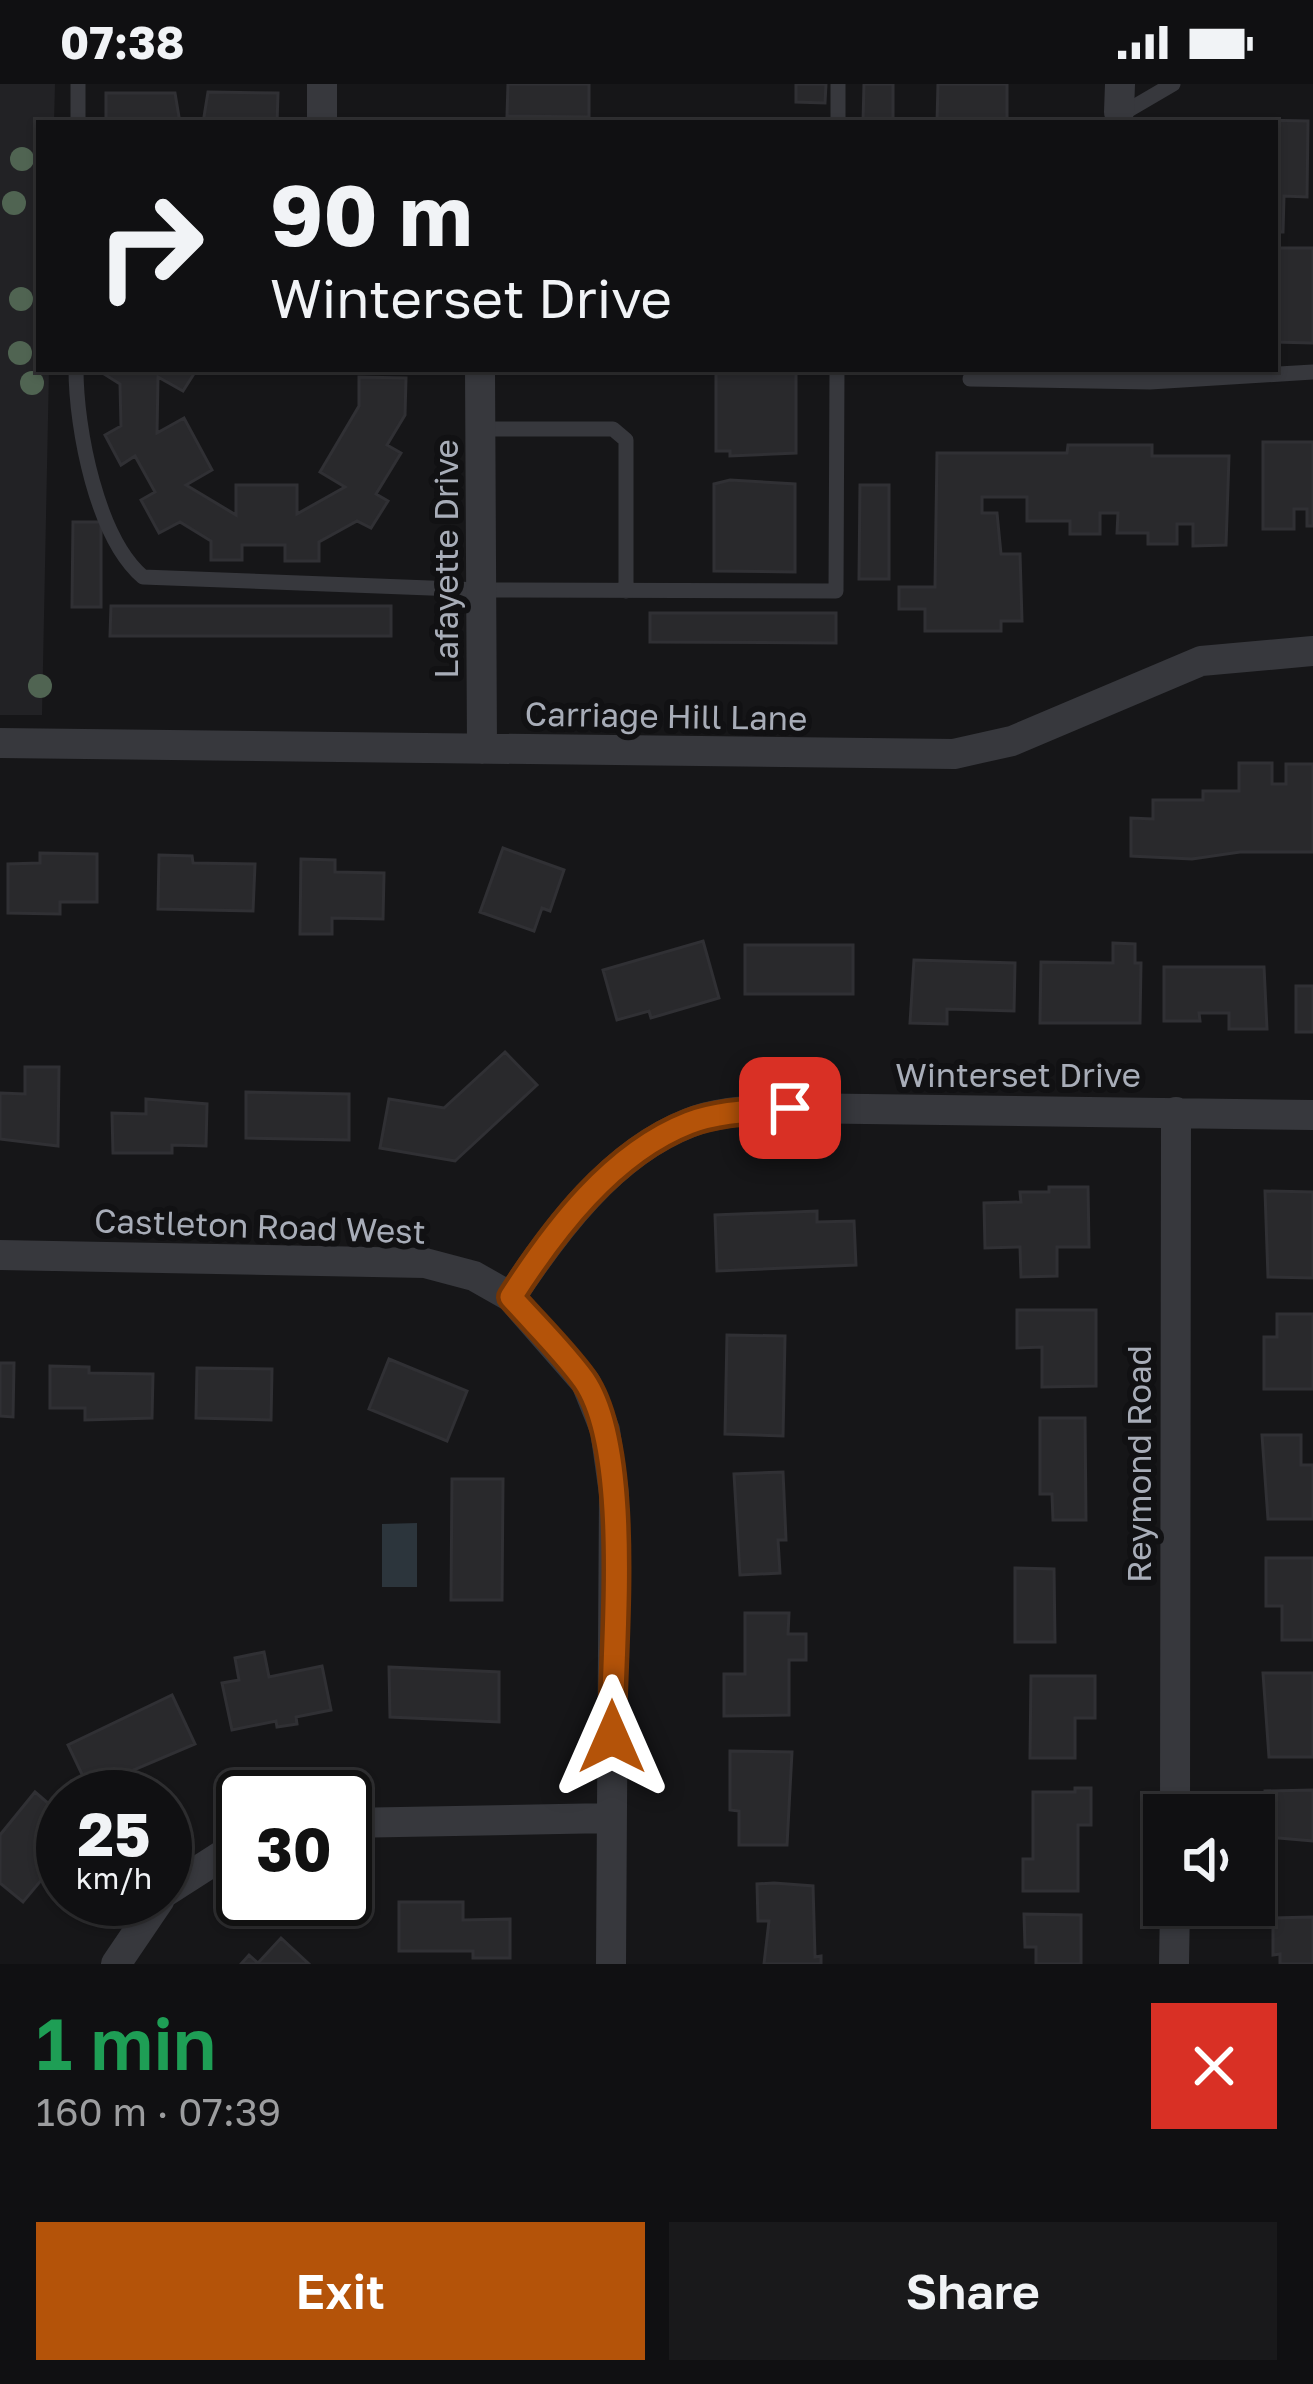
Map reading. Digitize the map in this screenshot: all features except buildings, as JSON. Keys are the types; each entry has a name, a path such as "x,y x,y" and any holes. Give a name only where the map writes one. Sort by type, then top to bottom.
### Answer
{"street":[{"path":"322,84 322,120"},
{"name":"Lafayette Drive","path":"480,372 482,748"},
{"name":"Carriage Hill Lane","path":"0,743 954,754 1012,741 1201,661 1313,651"},
{"name":"Winterset Drive","path":"511,1297 595,1190 655,1138 692,1121 790,1108 1313,1115"},
{"name":"Reymond Road","path":"1175,1794 1176,1112"},
{"name":"Castleton Road West","path":"0,1255 425,1263 474,1276 511,1297"},
{"path":"511,1297 586,1383 605,1430 614,1494 611,1964"},
{"path":"372,1822 611,1818"},
{"path":"116,1964 142,1926"},
{"path":"1174,1964 1175,1926"}],"lane":[{"path":"78,120 79,84"},
{"path":"838,84 838,120"},
{"path":"1121,106 1173,84"},
{"path":"76,372 85,452 123,560 143,578 626,591 836,591 837,372"},
{"path":"970,379 1313,372"},
{"path":"482,429 613,429 626,440 626,591"}],"shaded area":[{"path":"0,84 55,84 54,120 36,120 36,372 49,372 42,715 0,715"},
{"path":"417,1523 417,1587 382,1587 382,1524"}],"route":[{"path":"612,1737 614,1494 605,1430 586,1383 511,1297 533,1262 595,1190 655,1138 692,1121 726,1113 790,1108"}]}
